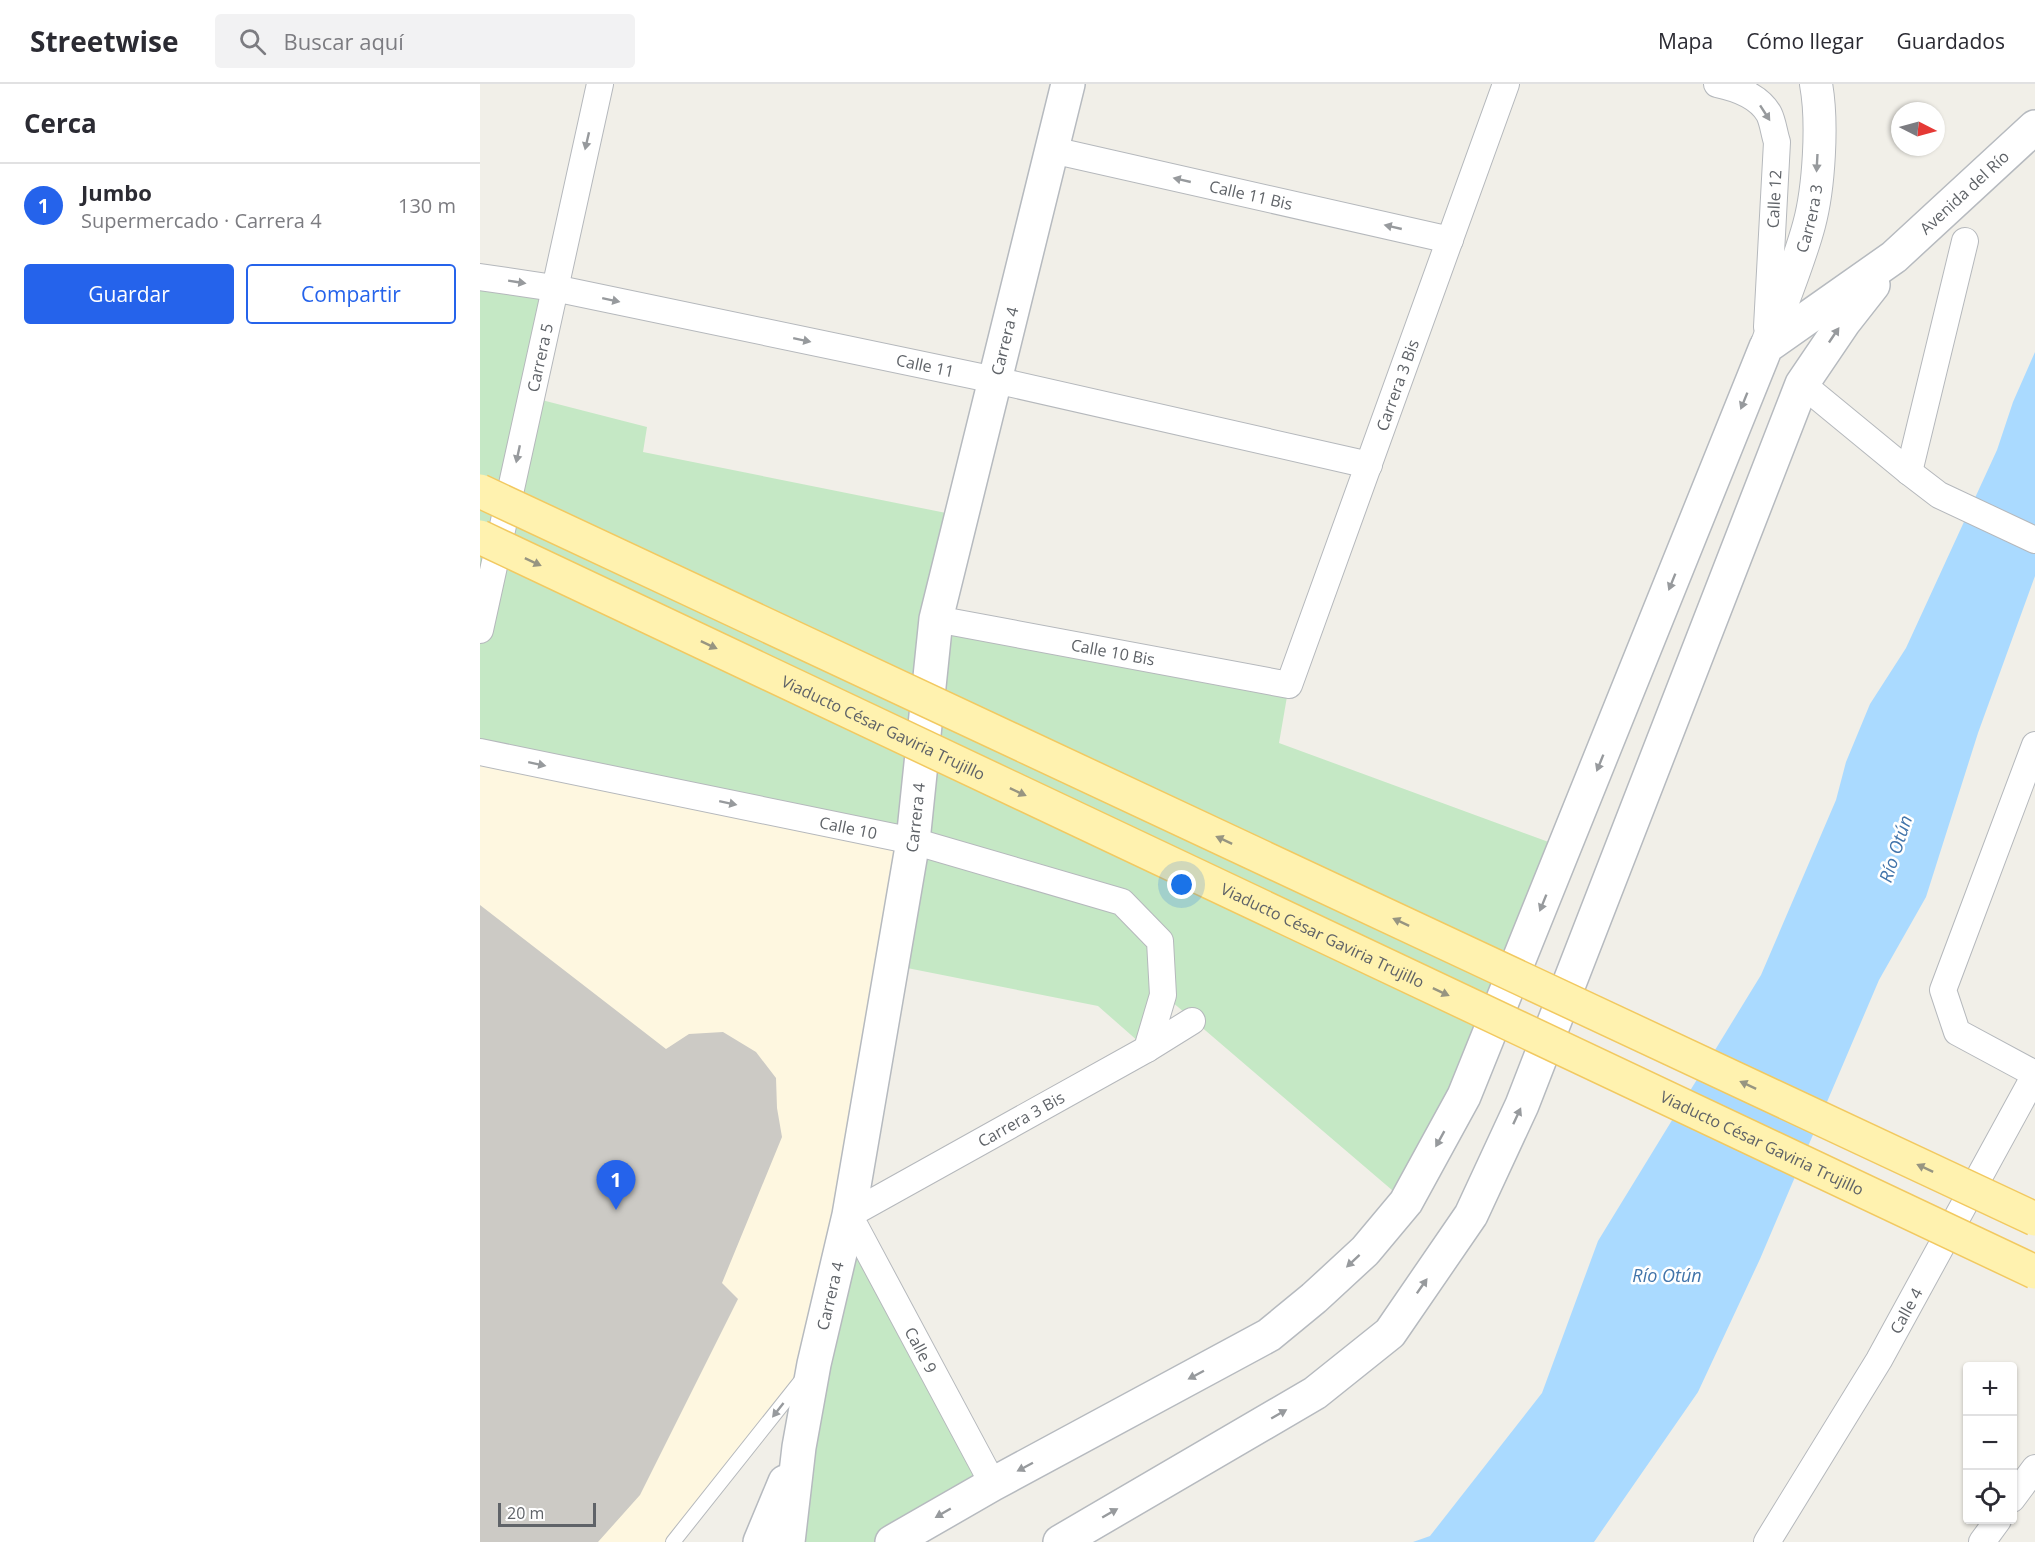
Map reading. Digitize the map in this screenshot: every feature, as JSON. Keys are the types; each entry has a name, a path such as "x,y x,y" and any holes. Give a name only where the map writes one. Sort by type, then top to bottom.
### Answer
{"main road":[{"name":"Carrera 4","path":"788,1542 799,1448 814,1364 849,1215 913,841 936,619 1068,84"},
{"name":"Avenida del Río","path":"1894,257 2035,128"},
{"path":"892,1542 993,1484 1269,1335 1365,1251 1406,1202 1464,1096 1766,347 1894,257"},
{"path":"1060,1542 1315,1393 1390,1333 1471,1215 1522,1105 1802,384 1844,322 1894,257"},
{"path":"480,491 2035,1219"},
{"name":"Viaducto César Gaviria Trujillo","path":"480,537 2035,1272"},
{"name":"Carrera 4","path":"760,1542 799,1448"}],"street":[{"name":"Carrera 5","path":"480,630 600,84"},
{"name":"Carrera 3 Bis","path":"1289,685 1506,84"},
{"name":"Calle 12","path":"1717,84 1735,88 1753,97 1769,114 1777,142 1766,347"},
{"name":"Carrera 3","path":"1766,347 1809,224 1816,181 1819,135 1816,84"},
{"name":"Calle 11 Bis","path":"1052,150 1450,240"},
{"path":"1909,472 1965,241"},
{"name":"Calle 11","path":"480,277 554,288 995,380 1369,465"},
{"path":"1802,384 1939,495 2035,540"},
{"name":"Calle 10 Bis","path":"936,619 1289,685"},
{"path":"2035,745 1943,990 1957,1032 2035,1074"},
{"name":"Calle 10","path":"480,752 913,841 1122,902 1160,941 1163,995 1147,1049"},
{"name":"Carrera 3 Bis","path":"849,1215 1147,1049 1192,1021"},
{"name":"Calle 4","path":"1767,1542 1879,1360 2035,1074"},
{"name":"Calle 9","path":"849,1215 993,1484"},
{"path":"2017,1493 2035,1468"},
{"path":"1982,1542 1995,1524"}],"lane":[{"path":"673,1542 814,1364"}],"shaded area":[{"path":"480,752 913,841 814,1364 673,1542 480,1542"}],"green space":[{"path":"480,277 554,288 530,397 647,427 643,452 961,516 936,618 1289,685 1279,743 1565,848 1406,1202 1164,995 1147,1049 1098,1006 892,965 913,841 480,752"},
{"path":"849,1215 993,1484 892,1542 788,1542"}],"water":[{"name":"Río Otún","path":"2035,352 2035,576 1978,733 1926,897 1879,980 1760,1259 1698,1392 1594,1542 1413,1542 1430,1536 1542,1393 1598,1241 1761,975 1836,800 1846,762 1870,704 1906,648 1997,450 2013,402"}],"building":[{"path":"480,905 666,1049 689,1034 723,1032 756,1052 776,1078 777,1108 782,1137 722,1283 738,1299 640,1495 598,1542 480,1542"}],"place":[{"name":"Jumbo","path":"616,1210"}]}
